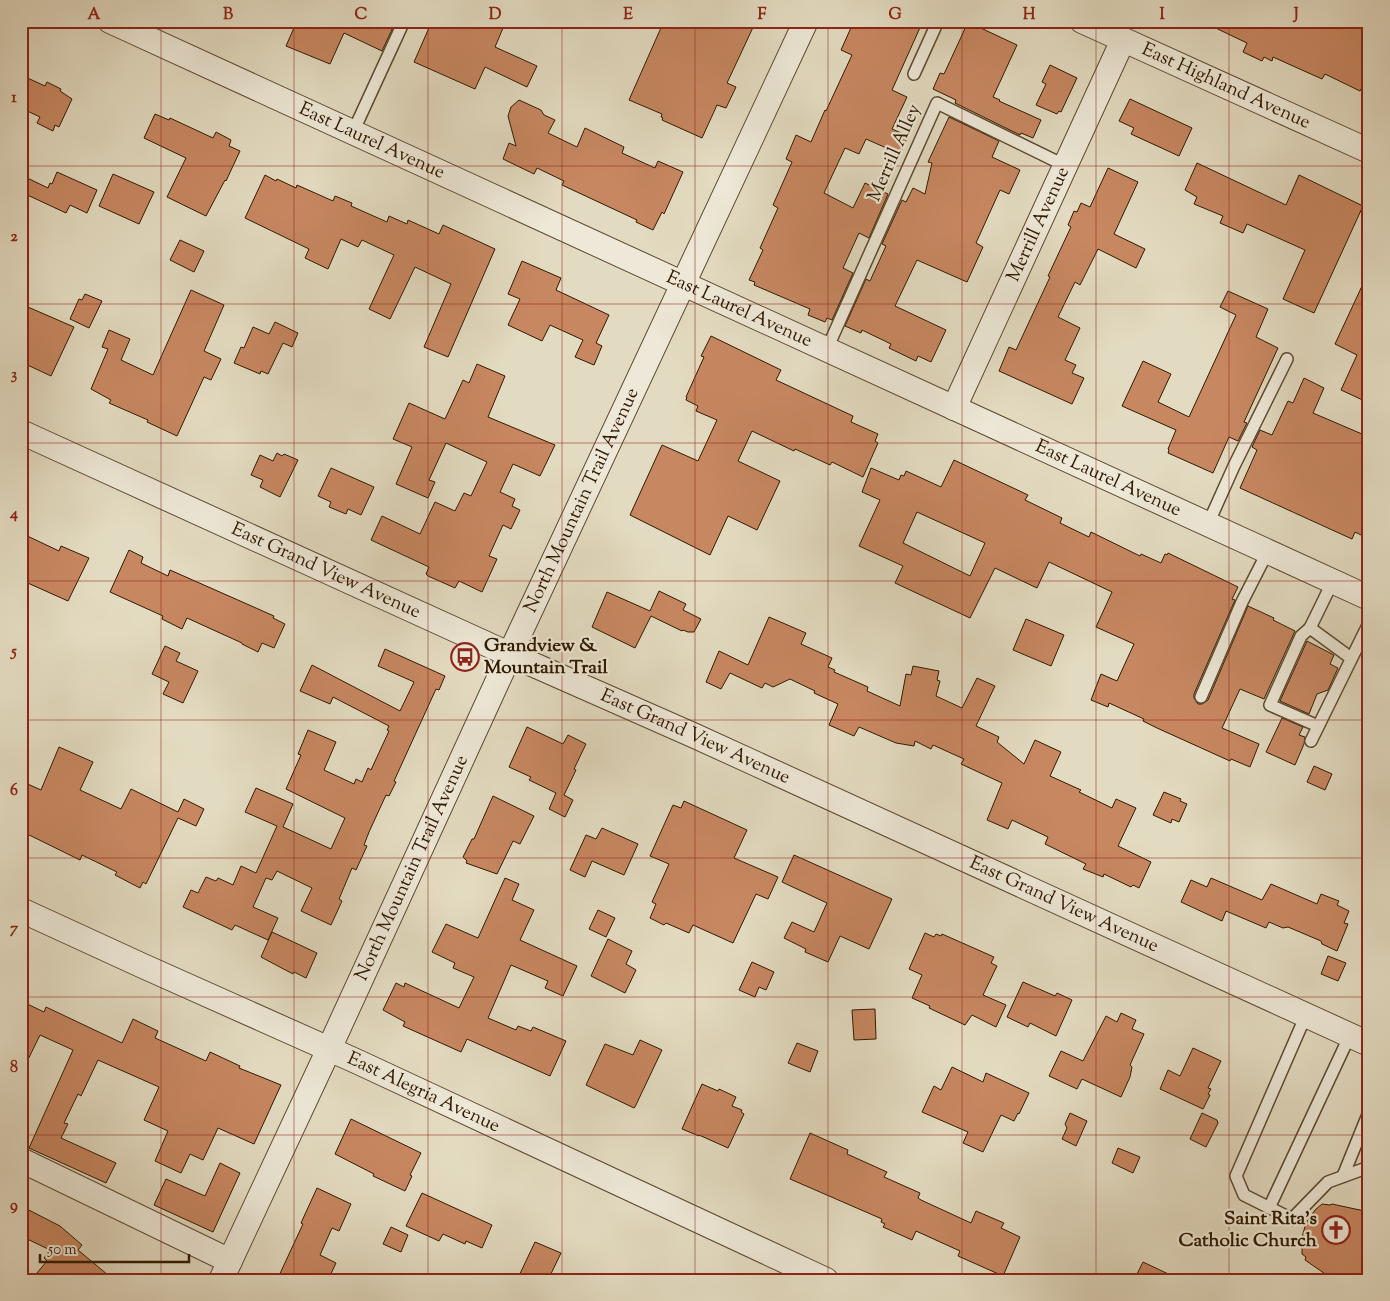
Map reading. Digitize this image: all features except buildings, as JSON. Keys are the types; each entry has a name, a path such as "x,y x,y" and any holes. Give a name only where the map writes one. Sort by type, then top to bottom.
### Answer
{"street":[{"name":"East Laurel Avenue","path":"110,21 1369,598"},
{"name":"North Mountain Trail Avenue","path":"226,1270 510,654 806,21"},
{"name":"East Highland Avenue","path":"1082,21 1369,150"},
{"name":"Merrill Avenue","path":"954,408 1123,40"},
{"name":"East Grand View Avenue","path":"21,432 695,736 1359,1040"},
{"name":"East Alegria Avenue","path":"21,910 329,1049 826,1280"},
{"path":"21,1160 226,1270"}],"lane":[{"path":"354,132 404,21"},
{"path":"914,74 938,21"},
{"name":"Merrill Alley","path":"827,349 936,103 1066,166"},
{"path":"1208,524 1234,466 1287,359"},
{"path":"1201,697 1242,602 1268,552"},
{"path":"1318,726 1270,705 1301,636 1310,628 1333,581"},
{"path":"1311,741 1369,623"},
{"path":"1310,628 1351,658"},
{"path":"1306,1015 1236,1176 1244,1195 1292,1219 1328,1182 1369,1167"},
{"path":"1269,1208 1359,1040"},
{"path":"1343,1176 1369,1112"}],"place":[{"name":"Grandview & Mountain Trail","path":"465,657"},
{"name":"Saint Rita's Catholic Church","path":"1336,1230"}]}
